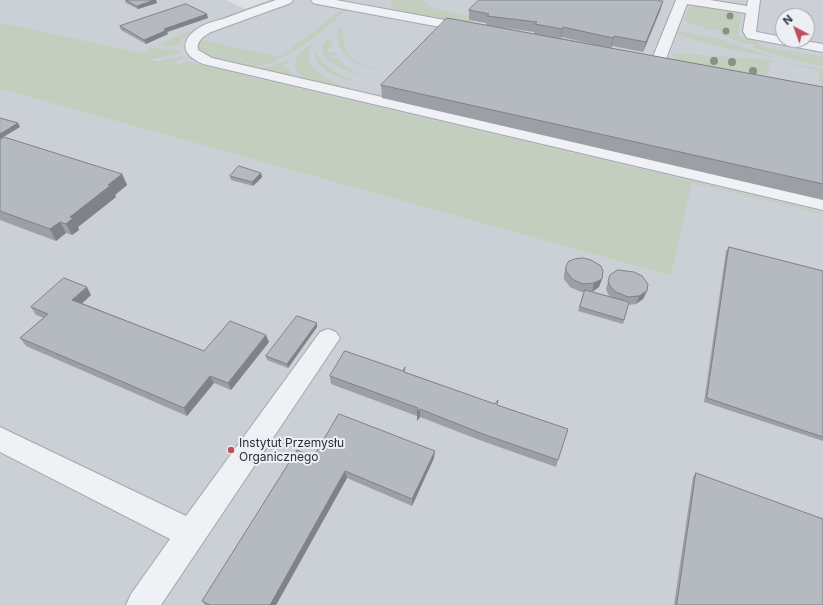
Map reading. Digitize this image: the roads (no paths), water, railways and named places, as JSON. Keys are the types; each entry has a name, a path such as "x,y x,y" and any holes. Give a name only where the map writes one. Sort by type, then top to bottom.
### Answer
{"lane":[{"path":"287,0 198,34 190,43 192,51 198,57 208,61 823,204"},
{"path":"317,0 486,32"},
{"path":"657,64 682,0"},
{"path":"686,0 753,5 749,31 752,35 823,48"},
{"path":"642,61 672,66"},
{"path":"142,605 328,338"},
{"path":"0,439 191,534"}],"place":[{"name":"Instytut Przemysłu Organicznego","path":"231,450"}]}
